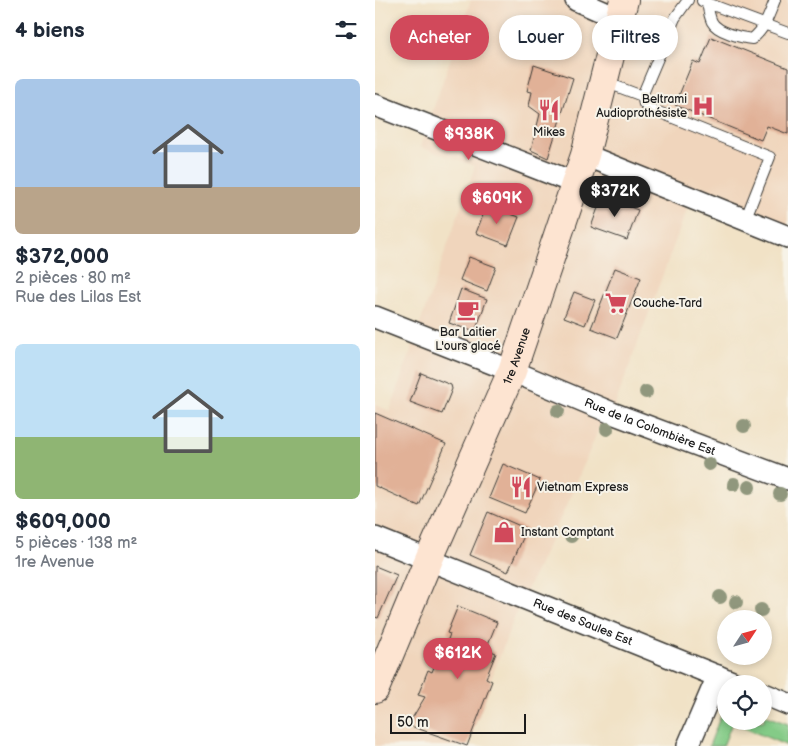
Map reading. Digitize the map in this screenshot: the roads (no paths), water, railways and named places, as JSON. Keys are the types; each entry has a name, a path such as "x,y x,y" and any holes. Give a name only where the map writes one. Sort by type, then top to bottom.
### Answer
{"street":[{"path":"576,0 622,7"},
{"name":"1re Avenue","path":"375,689 429,559 512,371 585,155 622,7"},
{"path":"375,105 575,183"},
{"path":"585,155 788,237"},
{"name":"Rue de la Colombière Est","path":"375,317 512,371 611,413 788,479"},
{"name":"Rue des Saules Est","path":"375,538 717,676"},
{"path":"772,697 788,704"},
{"path":"688,746 717,698"}],"lane":[{"path":"688,0 675,18 642,96 643,104 651,109 770,156 745,220"},
{"path":"704,1 712,24 741,38 752,39 765,24 775,0"},
{"path":"704,1 788,33"},
{"path":"603,81 642,96"}],"place":[{"name":"Beltrami Audioprothésiste","path":"703,106"},
{"name":"Mikes","path":"549,110"},
{"name":"Couche-Tard","path":"616,303"},
{"name":"Bar Laitier L'ours glacé","path":"468,310"},
{"name":"Vietnam Express","path":"521,487"},
{"name":"Instant Comptant","path":"504,532"}]}
